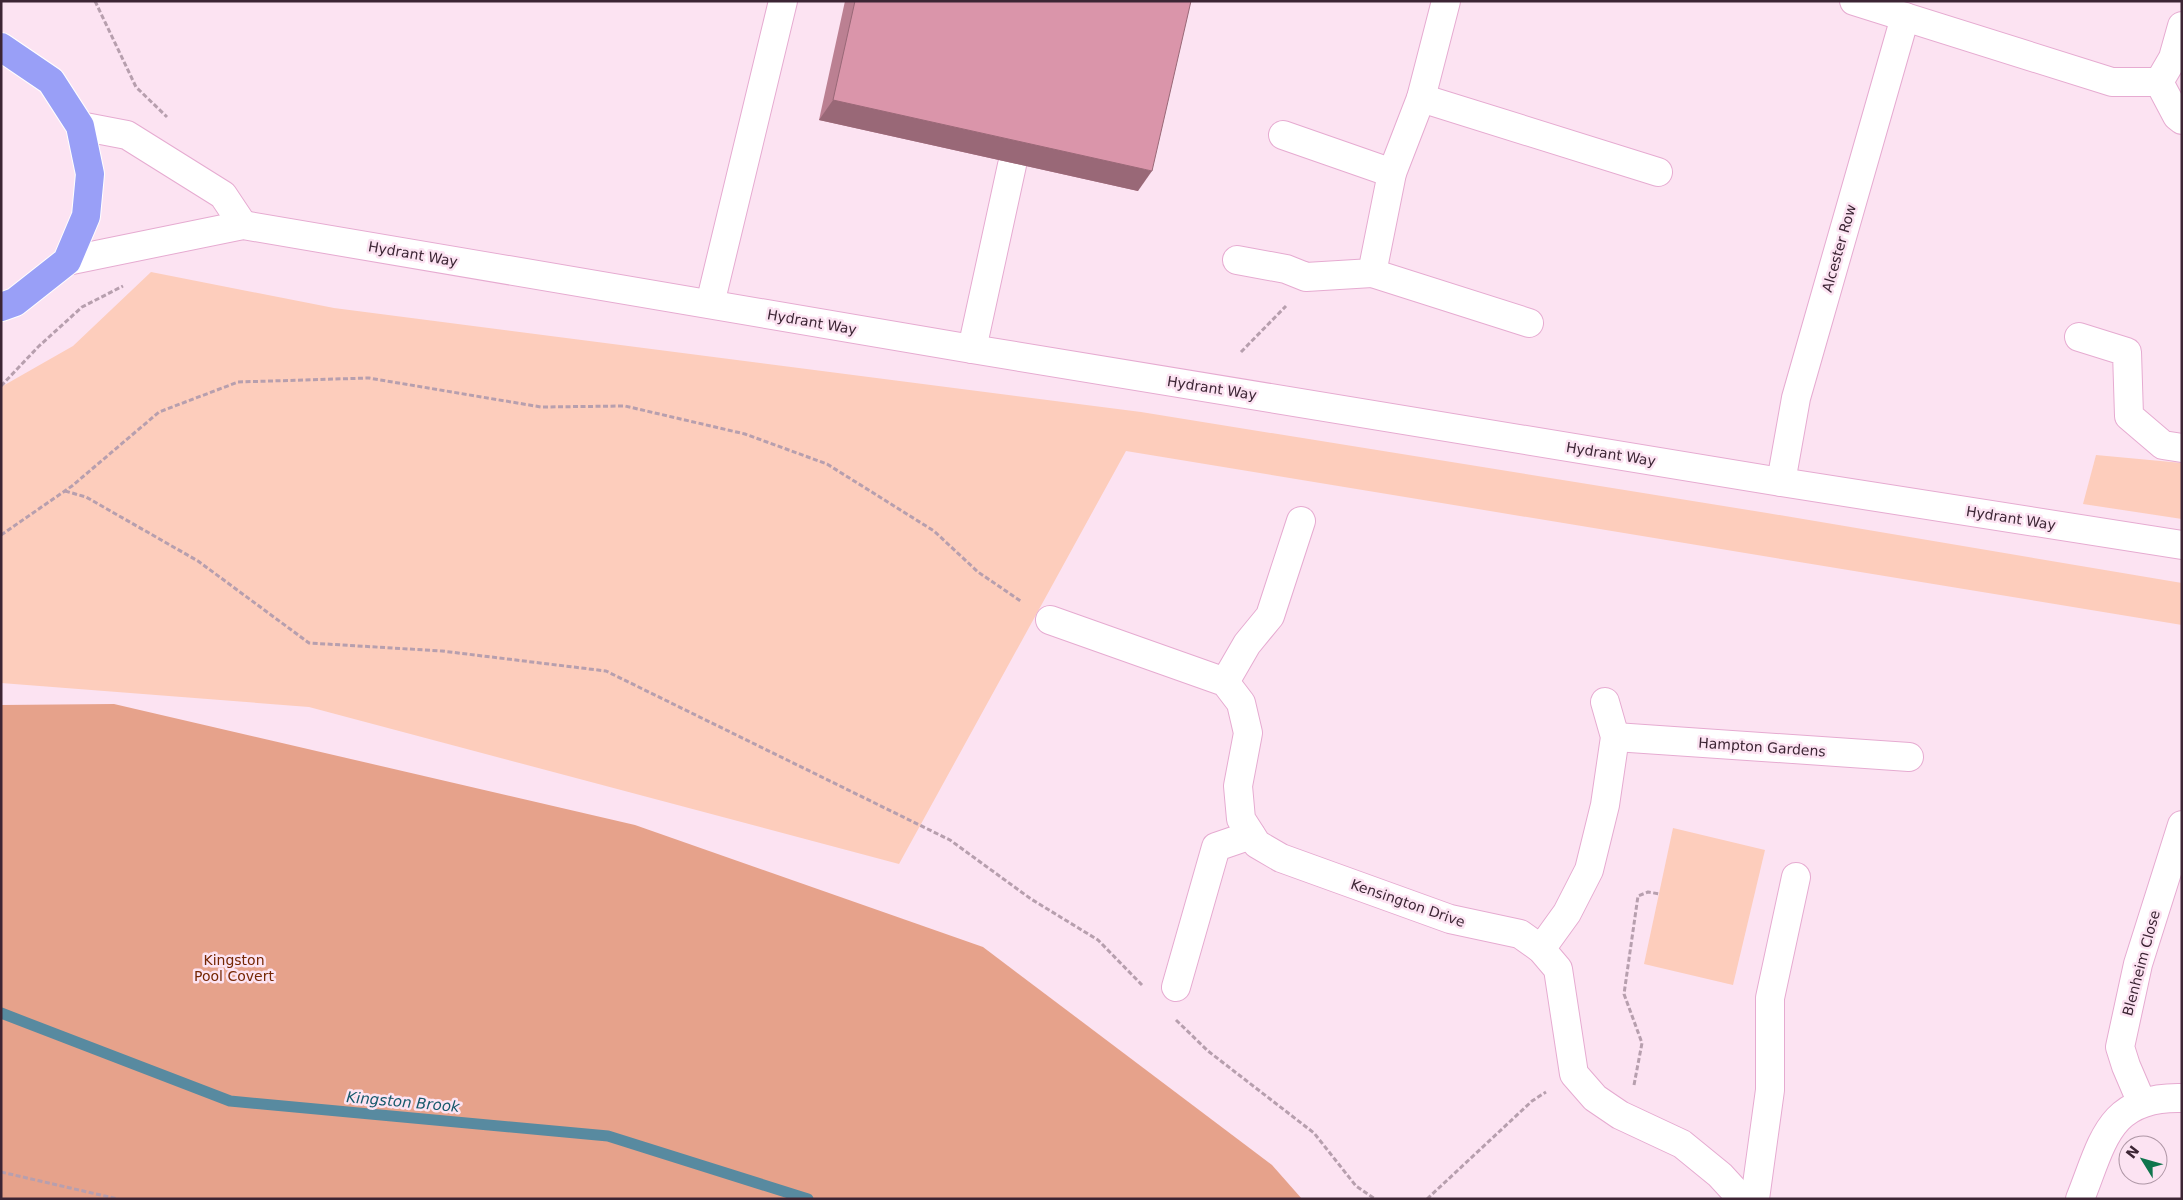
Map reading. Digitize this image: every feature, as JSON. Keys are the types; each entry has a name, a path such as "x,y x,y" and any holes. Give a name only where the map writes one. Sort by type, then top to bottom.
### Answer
{"highway":[{"path":"2,43 52,81 80,126 90,174 86,216 67,261 6,310"}],"street":[{"path":"710,304 783,1"},
{"path":"1854,1 2112,82 2158,82"},
{"path":"1372,272 1392,173 1421,98 1441,2"},
{"name":"Alcester Row","path":"1780,482 1796,398 1905,17"},
{"path":"2158,82 2173,58 2182,26"},
{"path":"2158,82 2177,116 2182,120"},
{"path":"1421,98 1658,172"},
{"path":"80,126 127,135 223,195 243,225"},
{"path":"1283,135 1392,173"},
{"path":"972,349 1012,166"},
{"name":"Hydrant Way","path":"67,261 243,225 972,349 1780,482 2182,545"},
{"path":"1237,260 1286,269 1311,276 1372,272 1529,323"},
{"path":"2079,337 2127,352 2129,416 2163,445 2182,448"},
{"path":"1050,620 1225,682 1247,644 1270,616 1300,521"},
{"name":"Kensington Drive","path":"1225,682 1241,702 1248,733 1238,786 1241,819 1257,844 1281,858 1450,920 1520,934 1541,949 1558,969 1574,1074"},
{"path":"1541,949 1567,913 1590,870 1605,805 1615,737 1606,702"},
{"name":"Hampton Gardens","path":"1615,737 1909,757"},
{"name":"Blenheim Close","path":"2141,1101 2120,1047 2138,964 2182,825"},
{"path":"1176,987 1216,847 1251,835"},
{"path":"1574,1074 1595,1098 1620,1115 1682,1144 1739,1196 1770,1090 1770,998 1796,877"},
{"path":"2080,1199 2105,1136 2120,1116 2141,1101 2182,1098"}],"path":[{"path":"95,1 136,87 174,122"},
{"path":"1241,352 1311,276"},
{"path":"1,386 38,347 82,307 129,283"},
{"path":"1,535 65,491 159,412 238,382 369,378 541,407 625,406 745,434 827,464 934,531 978,572 1050,620"},
{"path":"65,491 86,497 198,561 309,643 442,651 606,670 950,840"},
{"path":"1620,1115 1632,1094 1640,1064 1642,1043 1624,994 1638,896 1648,892 1660,894"},
{"path":"1427,1199 1532,1100 1574,1074"},
{"path":"1,1172 118,1199"}],"shaded area":[{"path":"151,272 334,308 1141,412 1767,513 2182,583 2182,625 1126,451 899,864 309,707 1,683 1,387 73,346"},
{"path":"2096,455 2182,463 2182,519 2083,504"},
{"path":"1673,828 1765,850 1733,985 1644,964"}],"green space":[{"name":"Kingston Pool Covert","path":"114,704 635,825 983,947 1272,1165 1302,1199 1,1199 1,705"}],"building":[{"path":"855,1 1191,1 1152,171 833,100"}],"waterway":[{"name":"Kingston Brook","path":"1,1013 230,1101 608,1136 808,1199"}]}
